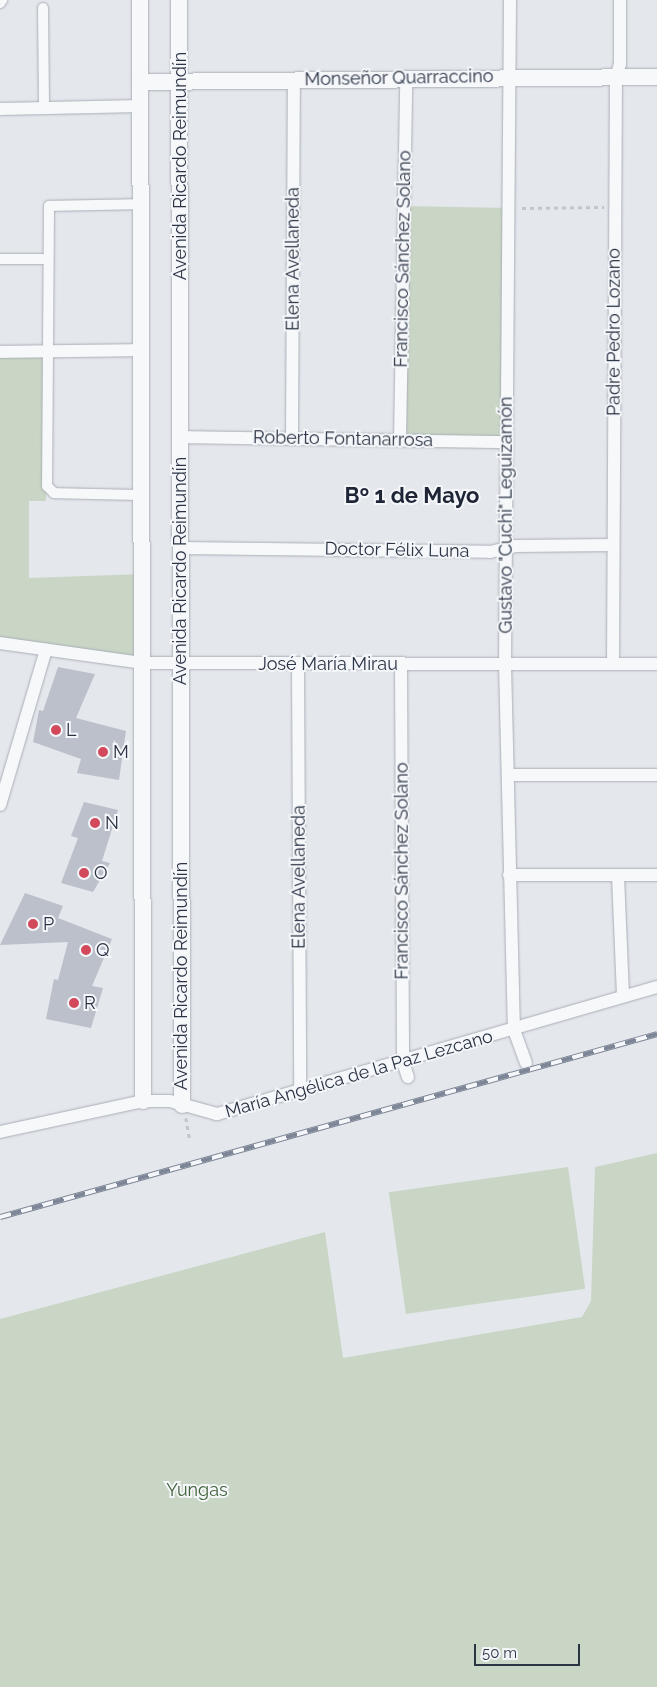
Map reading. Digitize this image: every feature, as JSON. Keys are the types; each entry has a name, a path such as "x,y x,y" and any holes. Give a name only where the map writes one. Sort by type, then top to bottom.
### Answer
{"street":[{"name":"Avenida Ricardo Reimundín","path":"140,0 144,495 142,1101"},
{"name":"Avenida Ricardo Reimundín","path":"179,0 182,1105"},
{"name":"Gustavo \"Cuchi\" Leguizamón","path":"510,0 510,208 504,548 505,664 514,1030 526,1063"},
{"name":"Padre Pedro Lozano","path":"613,664 616,77 620,64 620,0"},
{"path":"43,8 44,108"},
{"name":"Monseñor Quarraccino","path":"142,82 657,77"},
{"name":"Francisco Sánchez Solano","path":"400,440 406,79"},
{"name":"Elena Avellaneda","path":"292,439 294,80"},
{"path":"0,109 141,106"},
{"path":"143,204 49,206 47,486 54,493 144,495"},
{"path":"0,259 48,259"},
{"path":"0,352 143,350"},
{"name":"Roberto Fontanarrosa","path":"181,437 506,442"},
{"name":"Doctor Félix Luna","path":"180,548 490,552 504,548 613,545"},
{"name":"José María Mirau","path":"0,643 143,663 657,664"},
{"path":"0,805 46,650"},
{"name":"Elena Avellaneda","path":"298,664 300,1091"},
{"name":"Francisco Sánchez Solano","path":"401,664 403,1062 408,1077"},
{"path":"509,775 657,775"},
{"path":"509,875 657,875"},
{"path":"618,876 622,996"},
{"name":"María Angélica de la Paz Lezcano","path":"0,1132 142,1101 159,1100 217,1114 514,1030 657,987"}],"path":[{"path":"510,208 615,207"},
{"name":"Avenida Ricardo Reimundín","path":"182,1105 190,1141"}],"green space":[{"path":"403,206 511,208 507,442 399,440"},
{"path":"0,352 48,352 46,501 29,501 29,578 143,574 143,663 0,641"},
{"name":"Yungas","path":"657,1153 657,1687 0,1687 0,1319 325,1232 343,1358 582,1317 591,1301 595,1167"},
{"path":"568,1167 585,1289 406,1314 389,1192"}],"building":[{"path":"58,667 95,674 76,718 126,731 119,780 77,773 81,759 33,742 39,710 43,711"},
{"path":"84,802 118,810 102,861 110,863 93,892 61,883 78,838 71,836"},
{"path":"25,893 63,906 58,918 112,939 92,986 103,988 91,1028 46,1019 54,979 58,980 68,942 0,945"}],"railway":[{"path":"0,1217 657,1034"}],"place":[{"name":"L","path":"56,730"},
{"name":"M","path":"103,752"},
{"name":"N","path":"95,823"},
{"name":"O","path":"84,873"},
{"name":"P","path":"33,924"},
{"name":"Q","path":"86,950"},
{"name":"R","path":"74,1003"}],"district":[{"name":"Bº 1 de Mayo","path":"412,496"}]}
